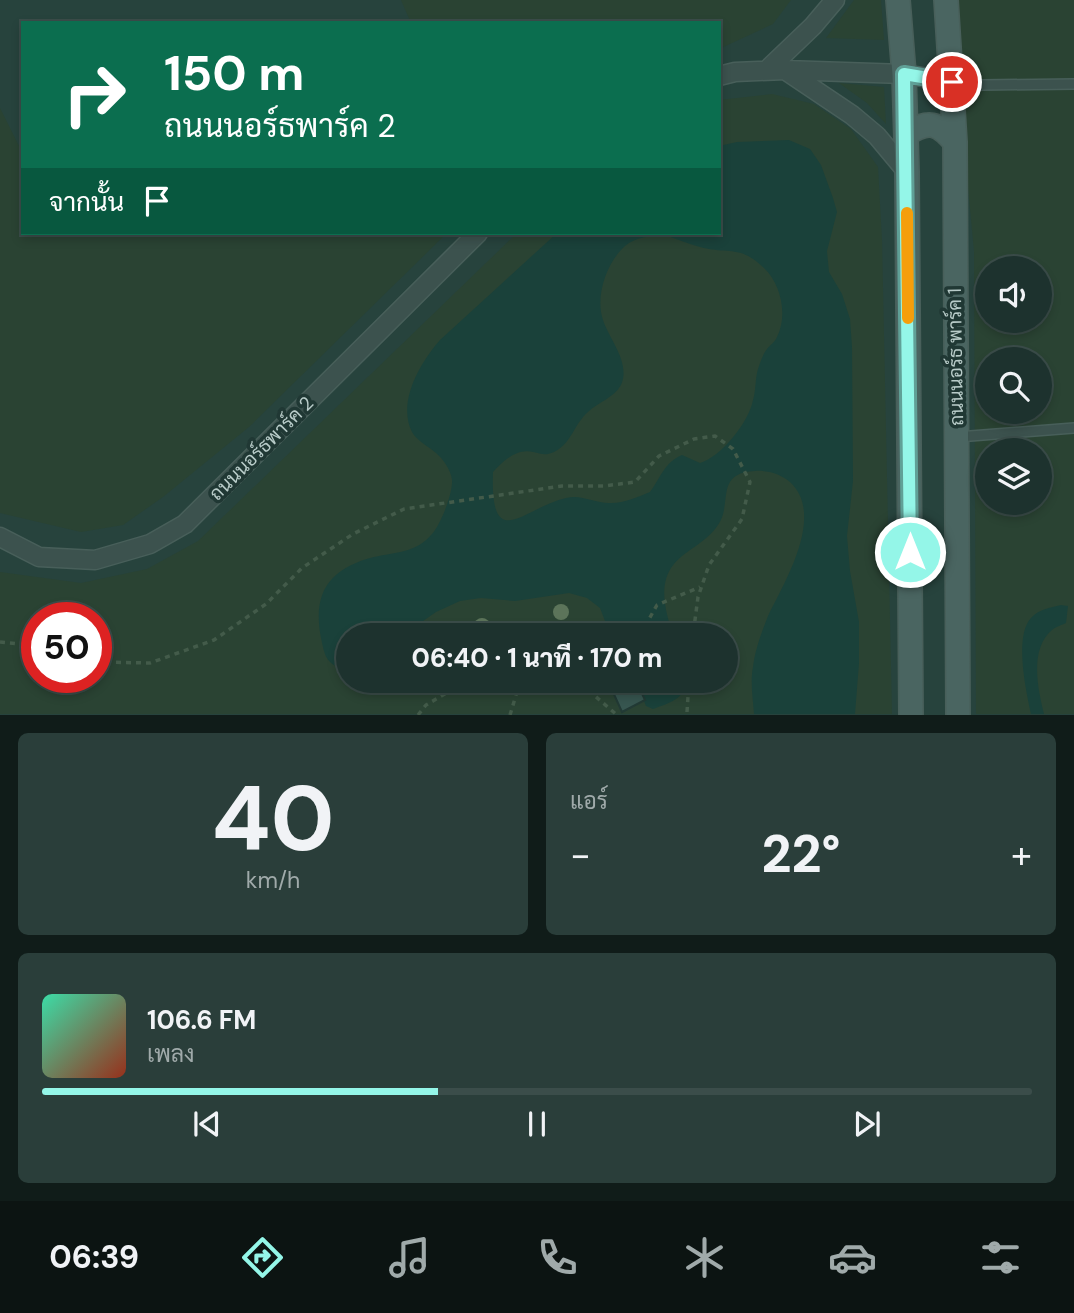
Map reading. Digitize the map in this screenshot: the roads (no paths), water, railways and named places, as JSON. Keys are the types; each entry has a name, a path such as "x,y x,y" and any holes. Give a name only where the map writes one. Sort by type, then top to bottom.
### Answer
{"main road":[{"path":"898,0 904,74 907,172 911,715"},
{"name":"ถนนนอร์ธ พาร์ค 1","path":"946,0 955,142 957,715"},
{"path":"906,134 920,125 930,124 943,128 955,142"}],"street":[{"path":"765,71 813,26 835,0"},
{"path":"785,70 852,115 877,136 907,172"},
{"path":"721,76 785,70 904,74 952,82"},
{"name":"ถนนนอร์ธพาร์ค 2","path":"0,537 39,557 95,560 150,544 185,524 476,235"}],"lane":[{"path":"952,82 982,85 1074,84"},
{"path":"956,437 1074,428"}]}
